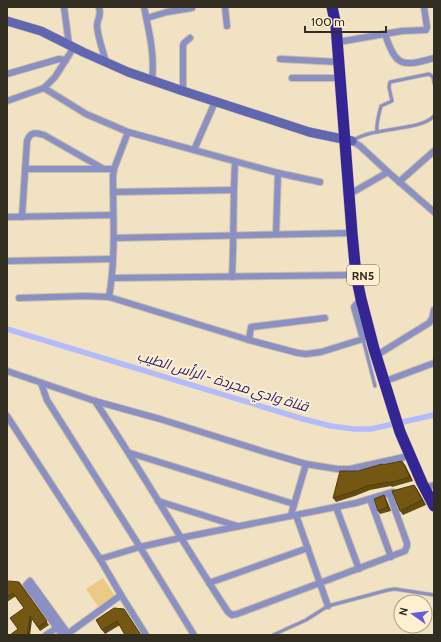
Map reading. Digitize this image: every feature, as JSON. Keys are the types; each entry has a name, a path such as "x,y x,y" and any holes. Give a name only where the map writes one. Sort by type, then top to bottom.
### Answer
{"highway":[{"name":"RN5","path":"332,7 336,26 340,78 355,191 363,275 382,352 391,379 395,407"},
{"name":"RN5","path":"339,7 344,41 352,233 356,275 374,349 395,407 410,456 427,486"},
{"name":"RN5","path":"403,431 418,458 434,506"}],"street":[{"path":"7,101 44,88 55,76 66,60 71,46 64,7"},
{"path":"99,7 101,15 97,27 106,62"},
{"path":"144,7 153,59 152,80"},
{"path":"225,7 227,26"},
{"path":"344,41 406,30 426,30 427,27 424,7"},
{"path":"146,18 166,10 192,8"},
{"path":"7,21 41,31 106,62 183,91 310,132 348,140 360,146 434,212"},
{"path":"385,34 394,56 401,62 416,62 434,58"},
{"path":"183,91 183,46 184,43 190,38"},
{"path":"7,74 59,59 66,60"},
{"path":"280,60 339,62"},
{"path":"292,78 340,78"},
{"path":"44,88 86,114 128,132 278,174 320,182"},
{"path":"194,150 215,102"},
{"path":"109,297 112,278 114,238 114,169 128,132"},
{"path":"22,217 27,141 29,136 33,133 44,135 102,168"},
{"path":"399,182 434,151"},
{"path":"232,277 235,162"},
{"path":"25,169 114,169"},
{"path":"355,191 388,172"},
{"path":"276,234 278,174"},
{"path":"113,192 234,190"},
{"path":"7,217 113,215"},
{"path":"114,238 352,233"},
{"path":"7,261 113,259"},
{"path":"112,278 356,275"},
{"path":"19,298 85,296 109,297 249,340 284,350 306,354 321,352 363,339 354,307 361,299"},
{"path":"382,352 429,323 432,319 434,310"},
{"path":"249,340 251,327 325,318"},
{"path":"391,379 434,363"},
{"path":"7,371 95,401 160,419 306,464 337,469 350,469 410,456"},
{"path":"41,383 47,400 194,635"},
{"path":"95,401 130,453 180,538 228,612 232,615 404,552 408,546 389,493"},
{"path":"7,416 100,559 146,635"},
{"path":"130,453 294,504"},
{"path":"306,464 294,504 293,515 308,548 328,606"},
{"path":"100,559 140,547 336,507 370,499 402,489"},
{"path":"370,499 391,557"},
{"path":"158,501 239,526"},
{"path":"336,507 359,569"},
{"path":"209,583 308,548"},
{"path":"59,626 30,581 26,584 66,635 121,595"},
{"path":"46,635 59,626"}],"lane":[{"path":"377,132 376,121 380,115 381,106 392,101 389,86 390,82 429,74 433,77 434,82"},
{"path":"348,140 377,132 423,123 432,119 434,116"},
{"path":"363,339 375,386"},
{"path":"273,635 306,620 328,606 395,589 434,595"}],"shaded area":[{"path":"103,578 115,596 99,608 86,589"}],"building":[{"path":"402,461 410,477 389,483 367,486 333,498 340,471 358,471 382,464"},
{"path":"414,485 422,500 400,511 392,491"},
{"path":"384,495 388,507 378,511 374,499"},
{"path":"7,582 19,582 47,621 38,627 30,616 27,635 10,635 18,629 10,618 24,608 13,593 7,597"},
{"path":"114,608 124,609 141,635 125,635 117,621 102,630 96,620"}],"waterway":[{"name":"قناة وادي مجردة - الرأس الطيب","path":"7,329 303,419 331,426 354,429 371,429 434,415"}]}
